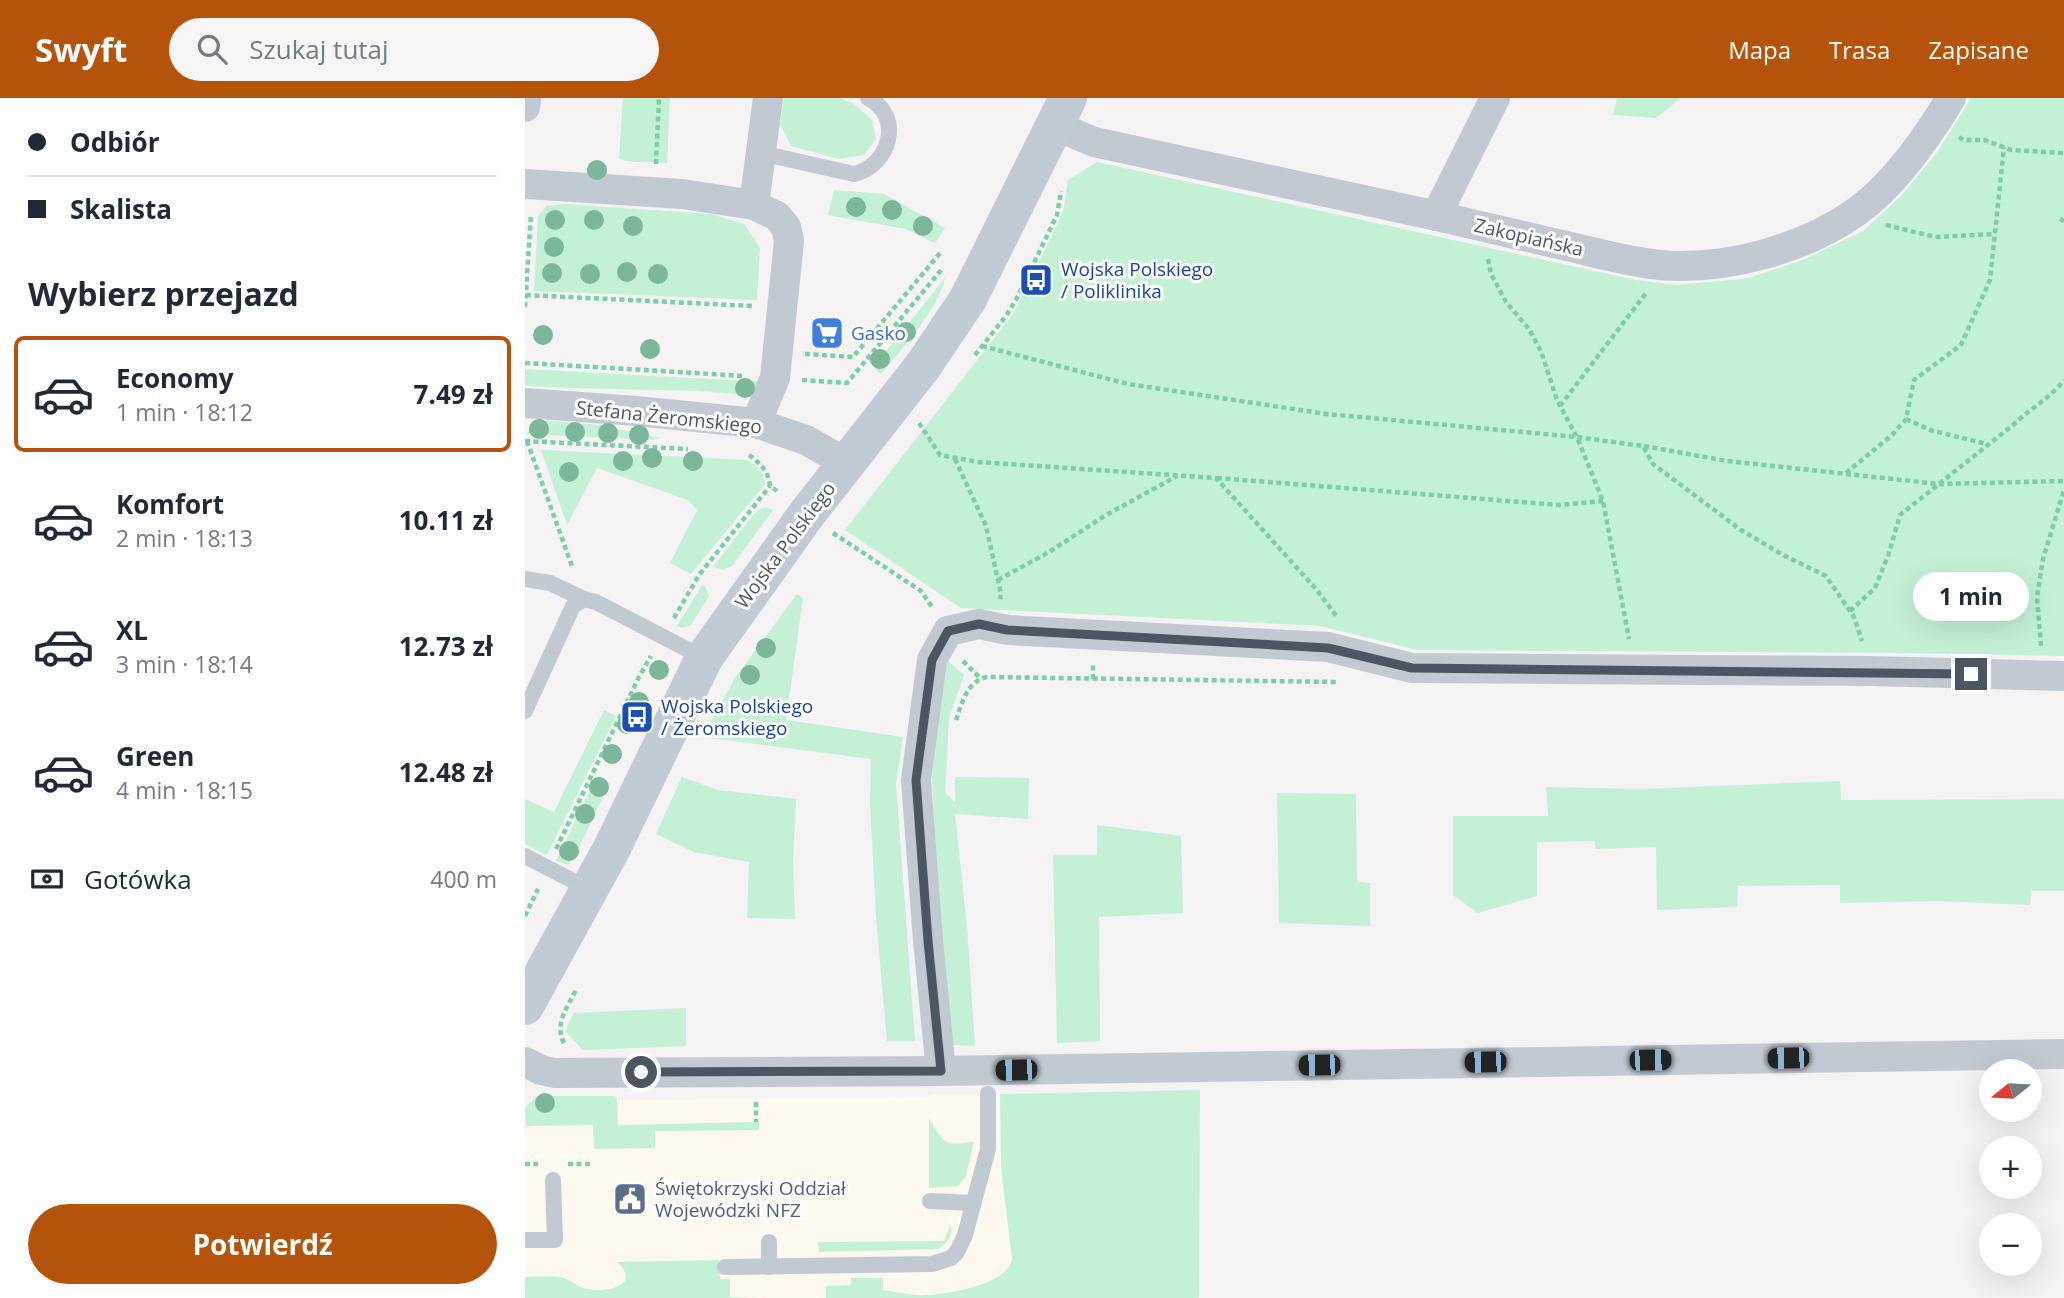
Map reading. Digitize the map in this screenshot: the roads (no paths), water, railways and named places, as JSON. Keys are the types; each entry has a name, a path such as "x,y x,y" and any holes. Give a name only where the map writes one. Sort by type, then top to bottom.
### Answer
{"street":[{"path":"525,107 526,98"},
{"path":"754,205 768,98"},
{"path":"1436,216 1495,98"},
{"name":"Zakopiańska","path":"1061,112 1094,142 1660,265 1719,264 1809,238 1858,211 1893,177 1943,110"},
{"name":"Wojska Polskiego","path":"525,1006 611,848 704,658 769,565 923,366 968,299 1061,112"},
{"path":"529,197 682,194 754,205 777,216 786,227 789,241 775,378 756,423"},
{"name":"Stefana Żeromskiego","path":"525,403 756,423 806,440 846,463"},
{"path":"941,1071 916,780 932,660 948,631 979,624 1007,630 1328,648 1412,668 1873,671 2054,676"},
{"path":"525,1062 554,1073 941,1071 2064,1054"}],"lane":[{"path":"761,153 854,174 868,170 882,155 890,135 886,115 868,98"},
{"path":"525,579 550,583 596,602 704,658"},
{"path":"525,711 573,606 584,599"},
{"path":"525,856 579,884"},
{"path":"726,1267 932,1264 951,1258 961,1245 988,1149 988,1094"},
{"path":"525,1240 555,1240 553,1180"},
{"path":"930,1201 973,1203"},
{"path":"769,1242 769,1266"}],"place":[{"name":"Wojska Polskiego / Poliklinika","path":"1036,280"},
{"name":"Gasko","path":"827,333"},
{"name":"Wojska Polskiego / Żeromskiego","path":"637,717"},
{"name":"Świętokrzyski Oddział Wojewódzki NFZ","path":"630,1199"}]}
